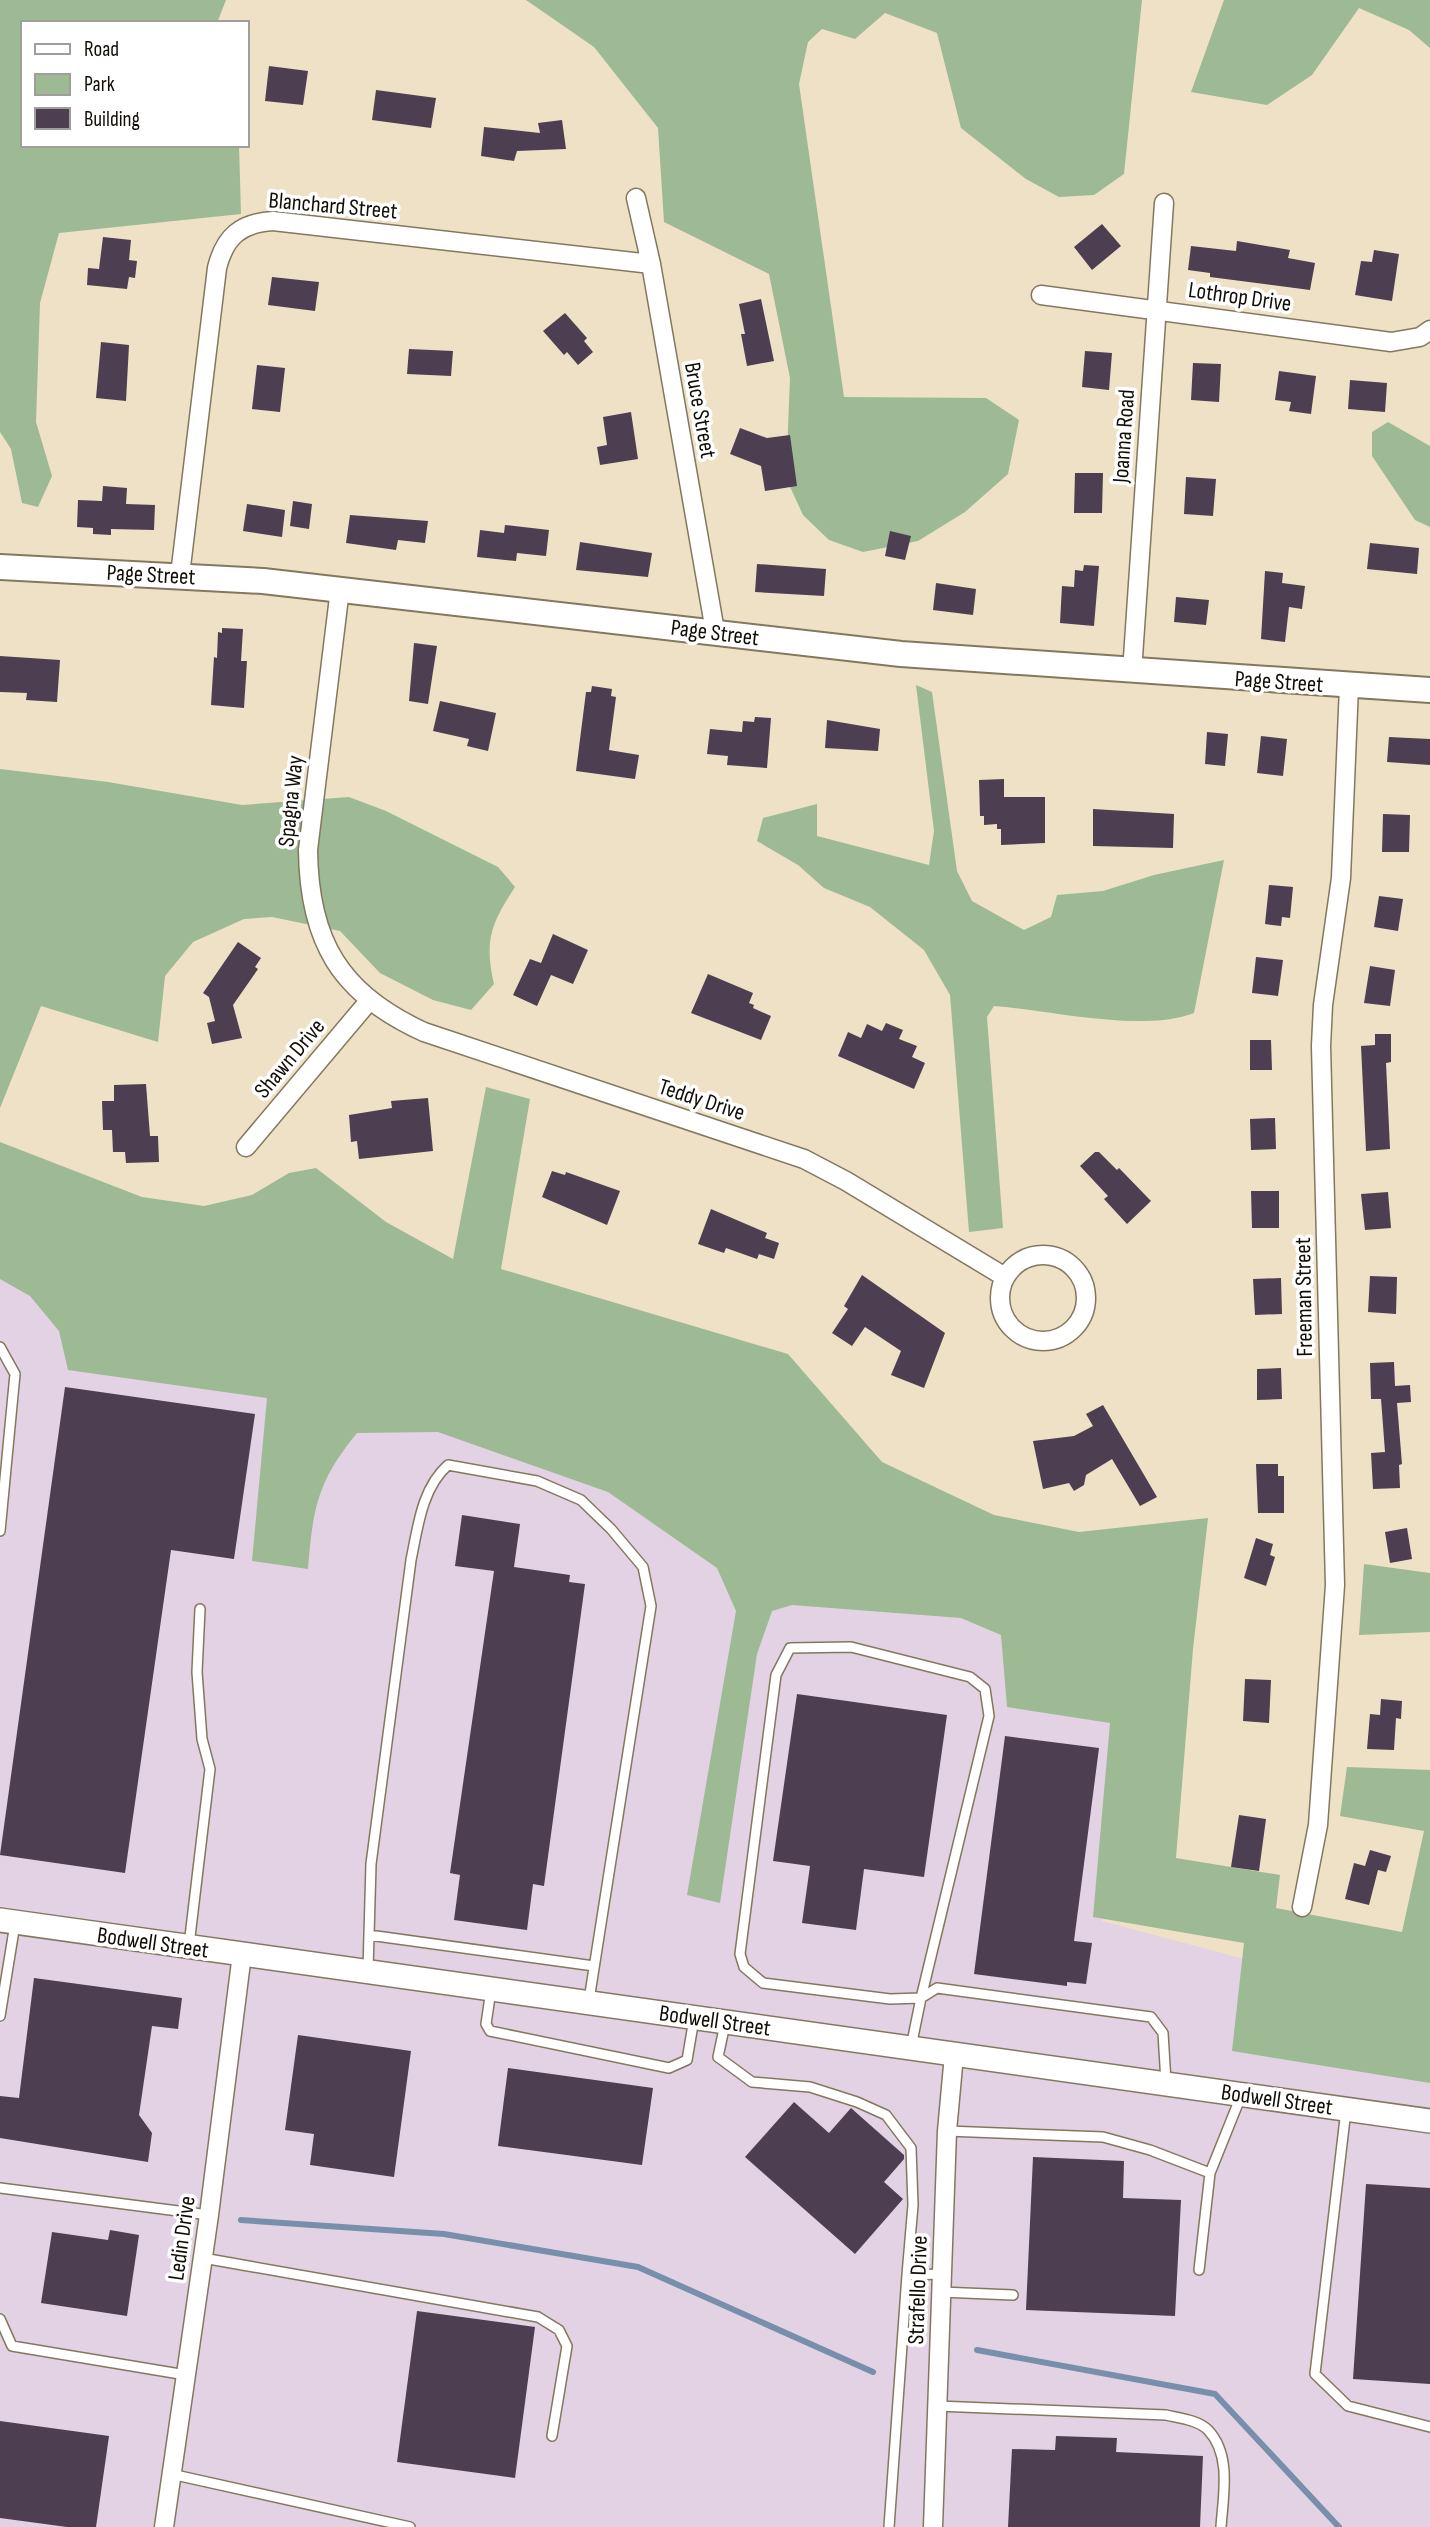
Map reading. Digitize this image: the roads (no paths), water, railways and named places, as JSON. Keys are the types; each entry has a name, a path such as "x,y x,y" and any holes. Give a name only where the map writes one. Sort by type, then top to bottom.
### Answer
{"main road":[{"name":"Page Street","path":"0,567 180,575 340,589 901,654 1430,691"}],"street":[{"name":"Bruce Street","path":"636,198 651,264 715,631"},
{"name":"Joanna Road","path":"1132,672 1164,203"},
{"name":"Blanchard Street","path":"180,575 217,268 224,246 243,226 273,221 651,264"},
{"name":"Lothrop Drive","path":"1041,295 1391,342 1413,339 1430,330"},
{"name":"Spagna Way","path":"340,589 309,850 309,889 317,926 329,953 345,976 369,1001"},
{"name":"Freeman Street","path":"1302,1907 1318,1825 1334,1620 1335,1542 1321,1046 1324,992 1340,878 1349,686"},
{"name":"Shawn Drive","path":"246,1147 369,1001"},
{"name":"Teddy Drive","path":"369,1001 396,1019 424,1032 804,1159 846,1181 1005,1277"},
{"path":"1041,1255 1069,1262 1079,1272 1087,1298 1079,1323 1057,1340 1043,1342 1028,1339 1015,1332 1005,1320 1000,1306 1005,1277 1014,1266 1027,1258 1041,1255"},
{"name":"Bodwell Street","path":"8,1922 1430,2120"},
{"name":"Ledin Drive","path":"164,2527 209,2215 242,1954"},
{"name":"Strafello Drive","path":"933,2527 947,2131 954,2055"}],"lane":[{"path":"0,1347 15,1374 0,1531"},
{"path":"368,1972 371,1864 411,1560 421,1513 434,1478 448,1465 537,1481 581,1500 611,1529 643,1567 651,1606 588,2003"},
{"path":"189,1947 210,1769 202,1739 197,1672 200,1609"},
{"path":"911,2048 921,1997 989,1716 985,1689 970,1677 851,1647 790,1648 776,1675 740,1954 744,1967 763,1983 890,1999 921,1997 937,1988 1152,2017 1163,2033 1166,2084"},
{"path":"0,2016 8,1922"},
{"path":"369,1935 594,1966"},
{"path":"491,1989 486,2024 490,2031 669,2068 687,2060 695,2018"},
{"path":"725,2022 718,2057 752,2082 810,2087 857,2102 886,2115 911,2148 913,2205 889,2527"},
{"path":"1199,2270 1210,2173 1241,2094"},
{"path":"1347,2109 1315,2374 1348,2406 1430,2427"},
{"path":"947,2131 1103,2137 1150,2150 1210,2173"},
{"path":"0,2188 209,2215"},
{"path":"203,2258 538,2317 559,2330 567,2346 552,2436"},
{"path":"907,2275 1013,2295"},
{"path":"0,2319 12,2346 186,2375"},
{"path":"937,2406 1166,2415 1194,2422 1208,2430 1225,2462 1221,2527"},
{"path":"172,2474 410,2527"}],"waterway":[{"path":"241,2220 444,2234 638,2267 873,2372"},
{"path":"977,2350 1215,2394 1339,2527"}]}
